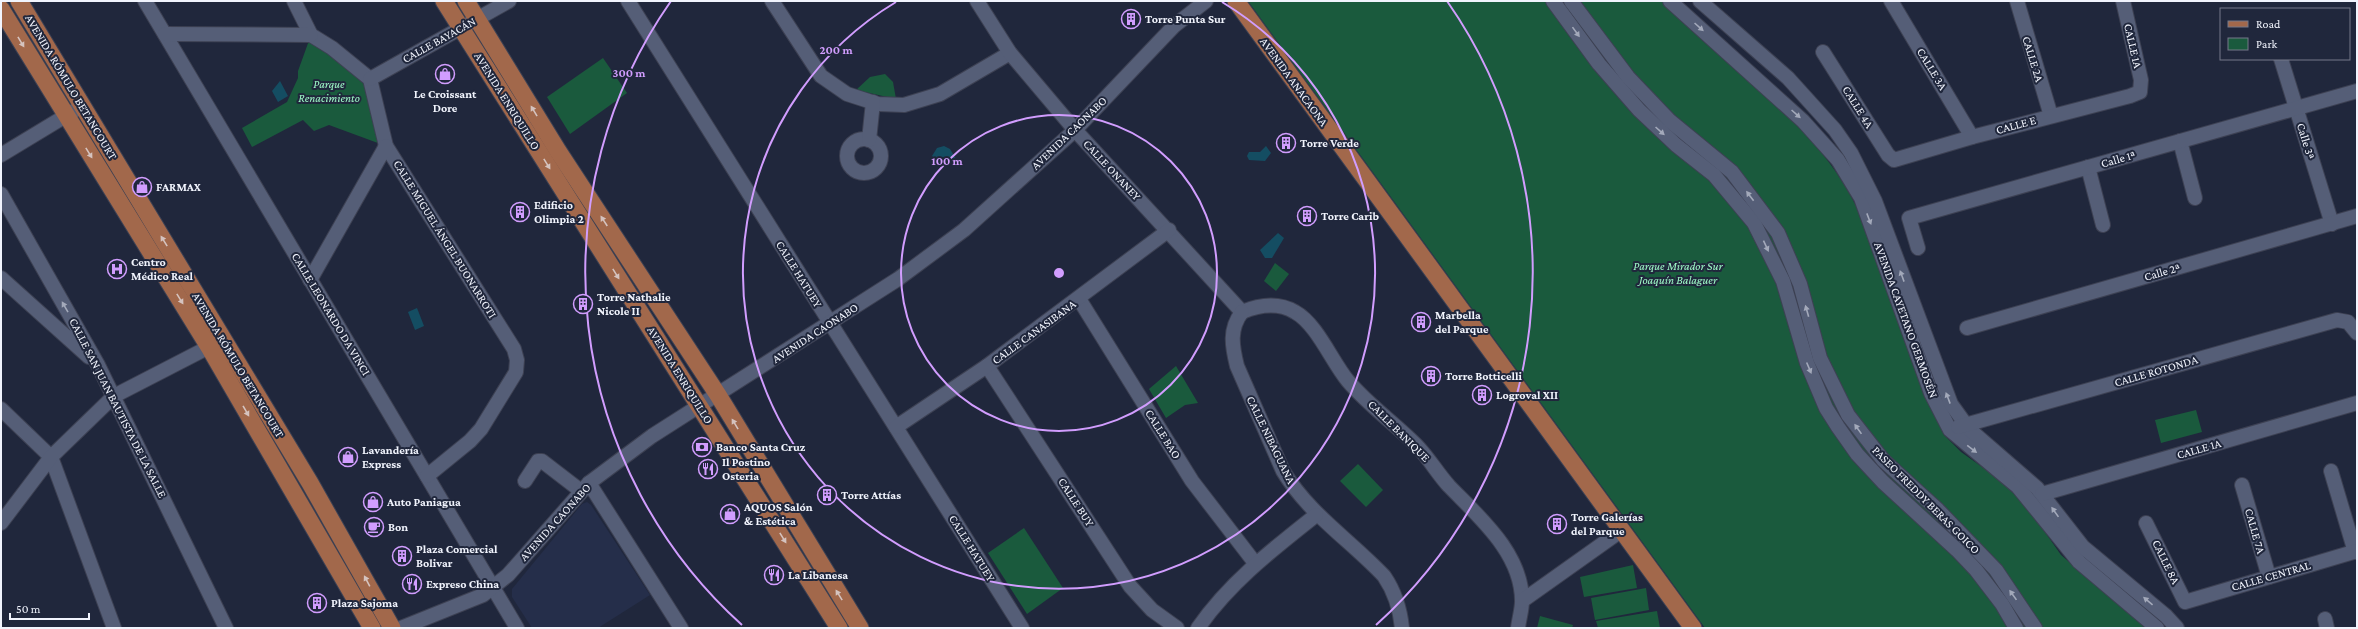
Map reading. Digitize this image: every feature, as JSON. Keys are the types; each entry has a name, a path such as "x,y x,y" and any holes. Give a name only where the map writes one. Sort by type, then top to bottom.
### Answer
{"main road":[{"name":"AVENIDA RÓMULO BETANCOURT","path":"19,1 301,469 392,628"},
{"name":"AVENIDA ENRIQUILLO","path":"444,1 700,406 810,565 860,628"},
{"name":"AVENIDA ENRIQUILLO","path":"466,1 558,151 718,395 810,565 839,628"},
{"name":"AVENIDA ANACAONA","path":"1236,1 1693,628"},
{"name":"AVENIDA RÓMULO BETANCOURT","path":"1,8 209,347 372,628"}],"street":[{"name":"CALLE LEONARDO DA VINCI","path":"145,1 517,628"},
{"path":"294,1 311,35"},
{"name":"CALLE BAYACÁN","path":"370,79 509,1"},
{"name":"CALLE HATUEY","path":"628,1 1022,628"},
{"path":"772,1 821,76 848,94 873,102 904,105 940,94 1010,53"},
{"name":"CALLE ONANEY","path":"977,1 1010,53 1074,130 1169,230 1242,312"},
{"name":"AVENIDA CAONABO","path":"401,628 467,603 494,587 508,575 585,487 652,436 898,279 964,230 1074,130 1174,26 1206,1"},
{"name":"PASEO FREDDY BERAS GOICO","path":"1553,1 1599,64 1639,110 1676,145 1714,175 1754,223 1783,282 1807,363 1826,408 1838,427 1857,454 1884,482 1957,550 1976,570 2002,604 2016,628"},
{"name":"PASEO FREDDY BERAS GOICO","path":"1571,1 1628,77 1670,121 1732,172 1774,227 1800,284 1820,358 1848,415 1860,434 1883,460 1938,510 1996,570 2034,628"},
{"name":"AVENIDA CAYETANO GERMOSÉN","path":"1670,1 1804,121 1838,160 1861,198 1931,393 1950,430 2018,487 2079,562 2157,628"},
{"name":"AVENIDA CAYETANO GERMOSÉN","path":"1700,1 1788,78 1835,130 1851,153 1875,201 1951,404 1965,425 2022,474 2042,494 2083,547 2152,604 2177,628"},
{"name":"CALLE 3A","path":"1891,1 1972,136"},
{"name":"CALLE 2A","path":"2017,1 2051,116"},
{"name":"CALLE 1A","path":"2123,1 2141,80 2140,92"},
{"path":"165,34 311,35 332,48 370,79"},
{"name":"CALLE 4A","path":"1823,52 1888,155 1894,160"},
{"name":"Calle 3ª","path":"2281,60 2332,224"},
{"name":"CALLE MIGUEL ÁNGEL BUONARROTI","path":"370,79 386,146 514,349 517,360 516,372 481,429 470,441 427,476"},
{"name":"Calle 1ª","path":"1918,248 1909,218 2357,91"},
{"name":"CALLE E","path":"1894,160 1972,136 2130,96 2140,92"},
{"path":"870,140 873,102"},
{"path":"1,155 82,106"},
{"path":"2180,141 2195,198"},
{"path":"310,280 386,146"},
{"path":"2088,167 2103,225"},
{"name":"CALLE SAN JUAN BAUTISTA DE LA SALLE","path":"1,194 98,365 226,628"},
{"name":"Calle 2ª","path":"1967,328 2357,216"},
{"name":"CALLE CANASIBANA","path":"896,427 988,366 1079,300 1169,230"},
{"path":"1,278 98,365"},
{"name":"CALLE BAO","path":"1079,300 1192,480 1255,563"},
{"name":"CALLE BANIQUE","path":"1242,312 1262,305 1279,306 1295,312 1306,320 1349,382 1419,448 1448,484 1501,543 1512,562 1522,601"},
{"name":"CALLE NIBAGUANA","path":"1242,312 1235,321 1232,333 1233,351 1237,366 1283,471 1292,486 1316,515 1384,576 1392,588 1399,604 1402,628"},
{"name":"CALLE ROTONDA","path":"1950,430 2337,320 2348,322 2357,333"},
{"path":"1,523 52,457 114,396 209,347"},
{"name":"CALLE BUY","path":"988,366 1130,586 1152,610 1177,628"},
{"name":"CALLE 1A","path":"2042,494 2357,403"},
{"path":"1,409 52,457 114,628"},
{"path":"525,481 538,461 542,461 585,487 681,628"},
{"path":"286,479 301,469"},
{"path":"2331,471 2356,552"},
{"name":"CALLE 7A","path":"2242,485 2269,577"},
{"path":"1198,628 1207,615 1255,563 1316,515"},
{"name":"CALLE 8A","path":"2146,523 2185,602"},
{"path":"1518,628 1522,601 1622,530"},
{"name":"CALLE CENTRAL","path":"2185,602 2356,552"}],"shaded area":[{"path":"280,81 288,96 278,102 272,91"},
{"path":"944,146 950,149 956,159 950,163 944,157 937,160 932,156 937,148"},
{"path":"1266,146 1271,153 1265,161 1249,160 1247,156 1249,152 1260,152"},
{"path":"1278,233 1284,238 1272,258 1265,258 1260,250"},
{"path":"417,308 424,326 415,330 408,312"},
{"path":"587,502 591,505 650,595 598,628 532,628 512,597 512,589 582,504"}],"green space":[{"name":"Parque Mirador Sur Joaquín Balaguer","path":"1248,1 1662,1 1798,126 1823,154 1837,174 1856,206 1944,435 1961,452 1999,479 2013,492 2026,505 2061,555 2146,628 1705,628"},
{"name":"Parque Renacimiento","path":"311,35 370,79 386,146 329,125 314,131 303,120 252,147 242,128 287,102 298,78 298,71"},
{"path":"603,58 627,93 570,134 547,97"},
{"path":"885,74 893,82 896,99 856,90 870,77"},
{"path":"1275,263 1289,274 1276,291 1264,281"},
{"path":"1176,366 1198,403 1185,405 1166,418 1149,389"},
{"path":"2196,410 2202,432 2161,443 2155,420"},
{"path":"1358,464 1383,490 1366,507 1340,481"},
{"path":"1024,528 1063,588 1027,614 988,553"},
{"path":"1633,565 1637,588 1584,597 1580,577"},
{"path":"1646,588 1649,610 1595,620 1591,598"},
{"path":"1657,611 1660,628 1598,628 1596,621"},
{"path":"1540,616 1573,625 1572,628 1537,628"}],"place":[{"name":"Torre Punta Sur","path":"1131,19"},
{"name":"Le Croissant Dore","path":"445,74"},
{"name":"Torre Verde","path":"1286,143"},
{"name":"FARMAX","path":"142,187"},
{"name":"Edificio Olimpia 2","path":"520,212"},
{"name":"Torre Carib","path":"1307,216"},
{"name":"Centro Médico Real","path":"117,269"},
{"name":"Torre Nathalie Nicole II","path":"583,304"},
{"name":"Marbella del Parque","path":"1421,322"},
{"name":"Torre Botticelli","path":"1431,376"},
{"name":"Logroval XII","path":"1482,395"},
{"name":"Banco Santa Cruz","path":"702,447"},
{"name":"Lavandería Express","path":"348,457"},
{"name":"Il Postino Osteria","path":"708,469"},
{"name":"Torre Attías","path":"827,495"},
{"name":"Auto Paniagua","path":"373,502"},
{"name":"AQUOS Salón & Estética","path":"730,514"},
{"name":"Torre Galerías del Parque","path":"1557,524"},
{"name":"Bon","path":"374,527"},
{"name":"Plaza Comercial Bolivar","path":"402,556"},
{"name":"La Libanesa","path":"774,575"},
{"name":"Expreso China","path":"412,584"},
{"name":"Plaza Sajoma","path":"317,603"}]}
